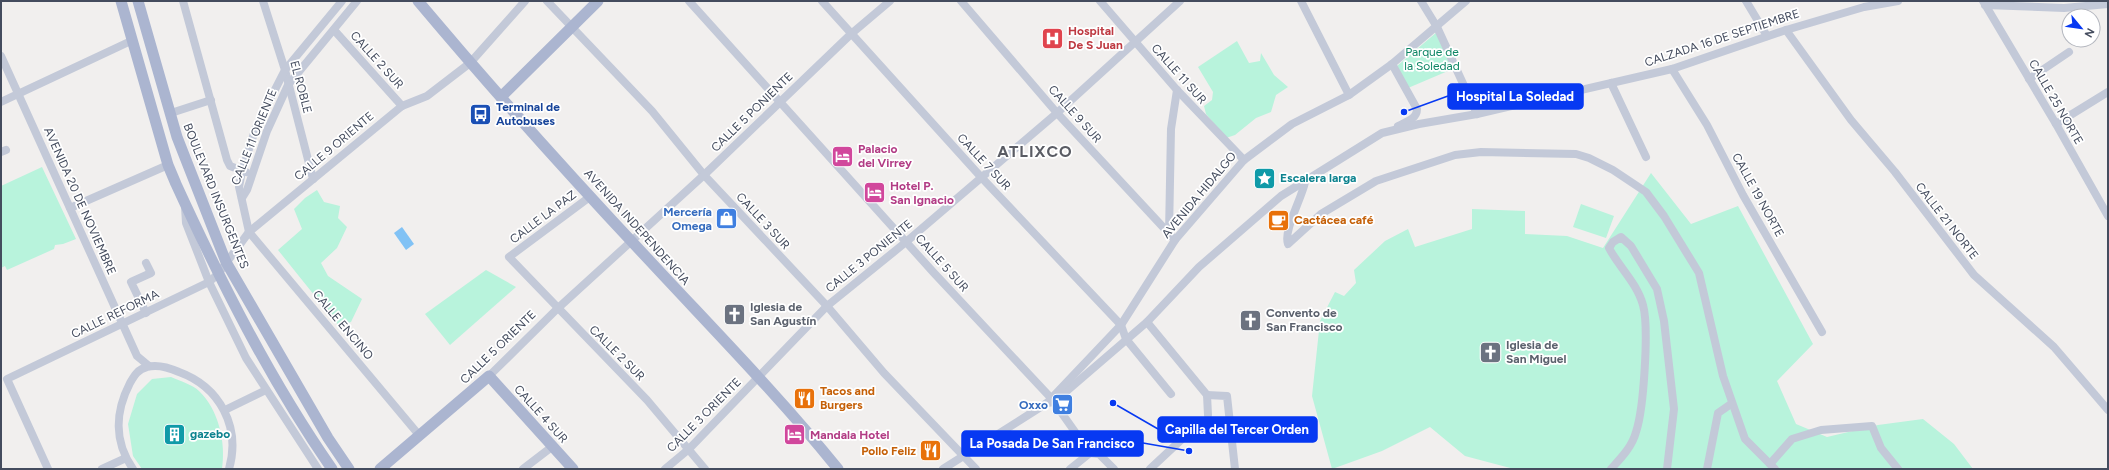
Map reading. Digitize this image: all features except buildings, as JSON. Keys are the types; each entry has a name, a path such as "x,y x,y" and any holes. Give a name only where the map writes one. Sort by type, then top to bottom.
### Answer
{"main road":[{"path":"121,1 168,165 184,202 218,274 277,382 332,469"},
{"name":"BOULEVARD INSURGENTES","path":"138,1 177,137 226,262 328,438 349,469"},
{"name":"AVENIDA INDEPENDENCIA","path":"418,1 470,63 631,241 759,378 838,469"},
{"path":"501,97 598,1"},
{"name":"CALLE 5 ORIENTE","path":"380,469 489,376"},
{"name":"CALLE 4 SUR","path":"489,376 573,469"}],"street":[{"path":"183,1 227,160 230,166 251,174"},
{"name":"EL ROBLE","path":"263,1 285,70 313,179"},
{"name":"CALLE 11 ORIENTE","path":"242,198 240,187 242,171 256,127 285,70 342,1"},
{"name":"CALLE 11 ORIENTE","path":"242,198 267,131 288,85 357,1"},
{"name":"CALLE 9 ORIENTE","path":"226,262 249,232 402,106 427,96 470,63 525,1"},
{"name":"CALLE 3 SUR","path":"547,1 652,111 704,175 826,306 884,372 976,469"},
{"name":"CALLE 5 SUR","path":"689,1 1051,401 1090,454"},
{"name":"CALLE 7 SUR","path":"822,1 981,177 1121,325 1126,339 1171,394"},
{"name":"CALLE 5 PONIENTE","path":"631,241 704,175 851,34 890,1"},
{"name":"CALLE 9 SUR","path":"960,1 1057,113 1176,240"},
{"name":"CALLE 11 SUR","path":"1100,1 1177,90 1244,160"},
{"name":"CALLE 3 PONIENTE","path":"759,378 826,306 906,242 1057,113 1180,1"},
{"path":"1301,1 1349,95"},
{"path":"1421,1 1437,27 1477,114"},
{"name":"AVENIDA HIDALGO","path":"1051,401 1121,325 1176,240 1244,160 1292,124 1349,95 1392,64 1466,1"},
{"path":"1746,1 1767,36"},
{"name":"CALZADA 16 DE SEPTIEMBRE","path":"1126,339 1147,322 1199,267 1281,196 1382,133 1419,124 1477,114 1672,69 1862,4 1898,1"},
{"path":"1984,3 2064,8 2108,4"},
{"name":"CALLE 25 NORTE","path":"1984,3 2056,124 2108,216"},
{"name":"CALLE 2 SUR","path":"334,30 402,106"},
{"name":"CALLE 21 NORTE","path":"1786,30 1851,120 1895,172 1974,276 2054,347 2108,410"},
{"path":"1,102 133,40"},
{"path":"2029,79 2068,52"},
{"name":"AVENIDA 20 DE NOVIEMBRE","path":"1,56 137,356 138,372"},
{"path":"1382,133 1413,119 1417,113 1417,108 1392,64"},
{"name":"CALLE 19 NORTE","path":"1672,69 1707,124 1743,195 1822,332"},
{"path":"1611,83 1646,157"},
{"path":"1169,233 1171,129 1177,90"},
{"path":"2056,124 2108,92"},
{"path":"171,113 211,100"},
{"path":"1305,182 1302,194 1286,234 1288,244 1321,214 1376,181 1455,155 1467,152 1506,152 1576,154 1589,158 1646,192 1664,216 1699,273 1731,404 1745,439 1772,466 1792,439 1821,430 1872,426 1881,448 1898,469"},
{"path":"70,208 168,165"},
{"name":"CALLE LA PAZ","path":"509,257 591,196"},
{"path":"242,198 249,232"},
{"path":"184,202 186,223 209,282 246,358 318,469"},
{"name":"CALLE ENCINO","path":"249,232 419,435"},
{"path":"1611,469 1627,452 1636,432 1640,407 1646,322 1643,304 1634,285 1614,258 1609,248 1613,242 1621,237 1631,246 1656,289 1664,321 1674,409 1667,469"},
{"name":"CALLE 5 ORIENTE","path":"489,376 557,309 631,241"},
{"name":"CALLE 2 SUR","path":"509,257 557,309 647,400 705,469"},
{"name":"CALLE REFORMA","path":"48,469 7,379 209,282 218,274 226,262"},
{"path":"146,263 151,273 131,282 146,313"},
{"path":"1147,322 1207,395 1208,415"},
{"name":"AVENIDA HIDALGO","path":"943,469 1051,401 1126,339"},
{"name":"AVENIDA 20 DE NOVIEMBRE","path":"137,356 149,366"},
{"path":"133,469 126,458 120,437 119,411 124,395 138,372 149,366 173,369 190,376 206,386 225,410 231,428 233,445 229,469"},
{"name":"CALLE 3 ORIENTE","path":"665,469 689,449 759,378"},
{"path":"225,410 266,390"},
{"path":"1207,395 1226,396 1235,469"},
{"path":"1707,468 1718,413 1731,404"},
{"path":"1150,469 1196,426"},
{"path":"524,469 553,446"},
{"path":"1070,469 1090,454 1099,454 1114,469"},
{"path":"102,469 126,458"}],"green space":[{"name":"Parque de la Soledad","path":"1437,32 1455,68 1408,88 1397,66"},
{"path":"1237,41 1249,63 1260,61 1261,53 1274,75 1288,87 1276,95 1271,112 1256,118 1235,135 1226,138 1206,114 1204,106 1212,100 1213,92 1198,67"},
{"path":"42,167 76,239 63,244 55,245 54,249 7,270 5,266 1,268 1,186"},
{"path":"1651,173 1691,224 1738,206 1813,344 1777,381 1796,424 1827,437 1878,425 1923,419 1954,444 1973,469 1514,469 1465,456 1430,427 1382,451 1332,469 1312,396 1320,321 1335,292 1344,296 1356,283 1354,270 1385,241 1408,229 1415,247 1472,229 1472,209 1525,211 1525,234 1567,236 1603,248"},
{"path":"317,190 324,202 340,206 338,218 347,227 337,248 321,263 328,276 362,299 351,322 339,326 278,250 302,229 294,209 305,198"},
{"path":"1581,204 1614,216 1606,238 1573,227"},
{"path":"486,270 516,287 450,345 425,314"},
{"path":"171,377 190,385 199,391 212,408 220,427 222,438 222,469 142,469 133,456 128,424 137,394 152,379"}],"water":[{"path":"402,227 414,244 406,250 394,233"}],"place":[{"name":"Hospital De S Juan","path":"1052,38"},
{"name":"Hospital La Soledad","path":"1404,112"},
{"name":"Terminal de Autobuses","path":"481,114"},
{"name":"Palacio del Virrey","path":"843,156"},
{"name":"Escalera larga","path":"1264,178"},
{"name":"Hotel P. San Ignacio","path":"875,193"},
{"name":"Mercería Omega","path":"727,219"},
{"name":"Cactácea café","path":"1278,220"},
{"name":"Iglesia de San Agustín","path":"735,314"},
{"name":"Convento de San Francisco","path":"1251,320"},
{"name":"Iglesia de San Miguel","path":"1490,352"},
{"name":"Tacos and Burgers","path":"805,398"},
{"name":"Capilla del Tercer Orden","path":"1113,403"},
{"name":"Oxxo","path":"1063,405"},
{"name":"gazebo","path":"174,434"},
{"name":"Mandala Hotel","path":"794,435"},
{"name":"Pollo Feliz","path":"931,451"},
{"name":"La Posada De San Francisco","path":"1189,451"}],"district":[{"name":"ATLIXCO","path":"1035,151"}]}
